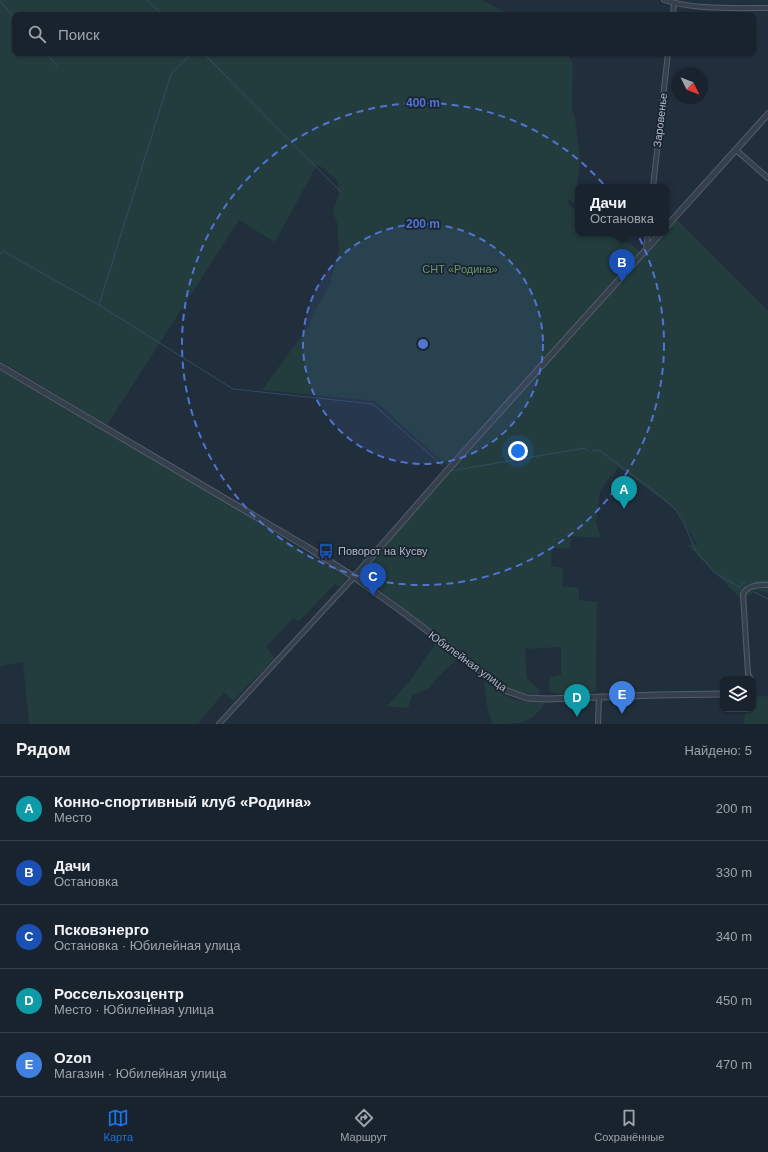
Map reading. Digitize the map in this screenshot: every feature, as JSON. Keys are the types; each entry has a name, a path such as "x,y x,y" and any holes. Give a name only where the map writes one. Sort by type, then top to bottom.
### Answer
{"street":[{"path":"664,0 674,3 720,8 768,8"},
{"path":"673,12 674,3"},
{"name":"Заровенье","path":"653,184 668,56"},
{"path":"669,224 768,114"},
{"path":"736,150 768,178"},
{"path":"646,249 648,236"},
{"path":"219,724 354,577 445,473 658,236"},
{"name":"Юбилейная улица","path":"0,366 307,547 354,577 507,691 527,698 720,694"},
{"path":"749,676 742,594 751,586 768,585"},
{"path":"598,724 599,697"}],"green space":[{"name":"СНТ «Родина»","path":"0,0 482,0 505,12 12,12 12,56 569,56 573,64 572,108 575,119 580,158 577,184 575,184 575,205 568,198 569,205 575,210 575,236 609,236 624,241 639,252 638,255 448,467 375,401 262,390 308,327 330,284 339,250 337,223 333,212 339,194 337,180 317,165 275,242 239,220 107,425 0,361"},
{"path":"677,220 768,311 768,593 755,590 750,596 742,600 687,545 697,544 677,511 618,467 600,492 596,522 601,538 571,536 570,549 552,548 551,566 563,568 562,586 579,588 579,600 597,602 596,691 586,694 572,694 549,691 550,677 561,675 561,647 525,649 527,678 540,690 539,694 516,692 508,688 359,574 663,236 669,236 669,229"},
{"path":"0,369 202,488 347,578 340,587 335,584 299,621 293,618 266,647 275,658 233,701 224,692 198,724 29,724 23,662 0,666"},
{"path":"437,642 458,658 436,679 429,688 412,696 408,708 387,706 409,682"},
{"path":"484,681 510,698 526,702 545,702 530,719 518,723 493,724 488,708"},
{"path":"768,696 768,724 744,724 745,712 756,712 756,697"}],"waterway":[{"path":"147,0 160,12"},
{"path":"0,1 12,15"},
{"path":"49,56 57,66"},
{"path":"99,305 171,74 189,56"},
{"path":"206,56 341,192"},
{"path":"0,254 3,251 99,305 233,389 373,404 443,466"},
{"path":"450,471 585,448 588,451"},
{"path":"592,451 599,450 658,494 675,509 683,521 696,551 715,573 741,588"},
{"path":"755,582 768,581"},
{"path":"739,587 745,582"},
{"path":"754,592 768,599"}],"place":[{"name":"Дачи","path":"622,282"},
{"name":"Конно-спортивный клуб «Родина»","path":"624,509"},
{"name":"Поворот на Кусву","path":"326,551"},
{"name":"Псковэнерго","path":"373,596"},
{"name":"Ozon","path":"622,714"},
{"name":"Россельхозцентр","path":"577,717"}]}
